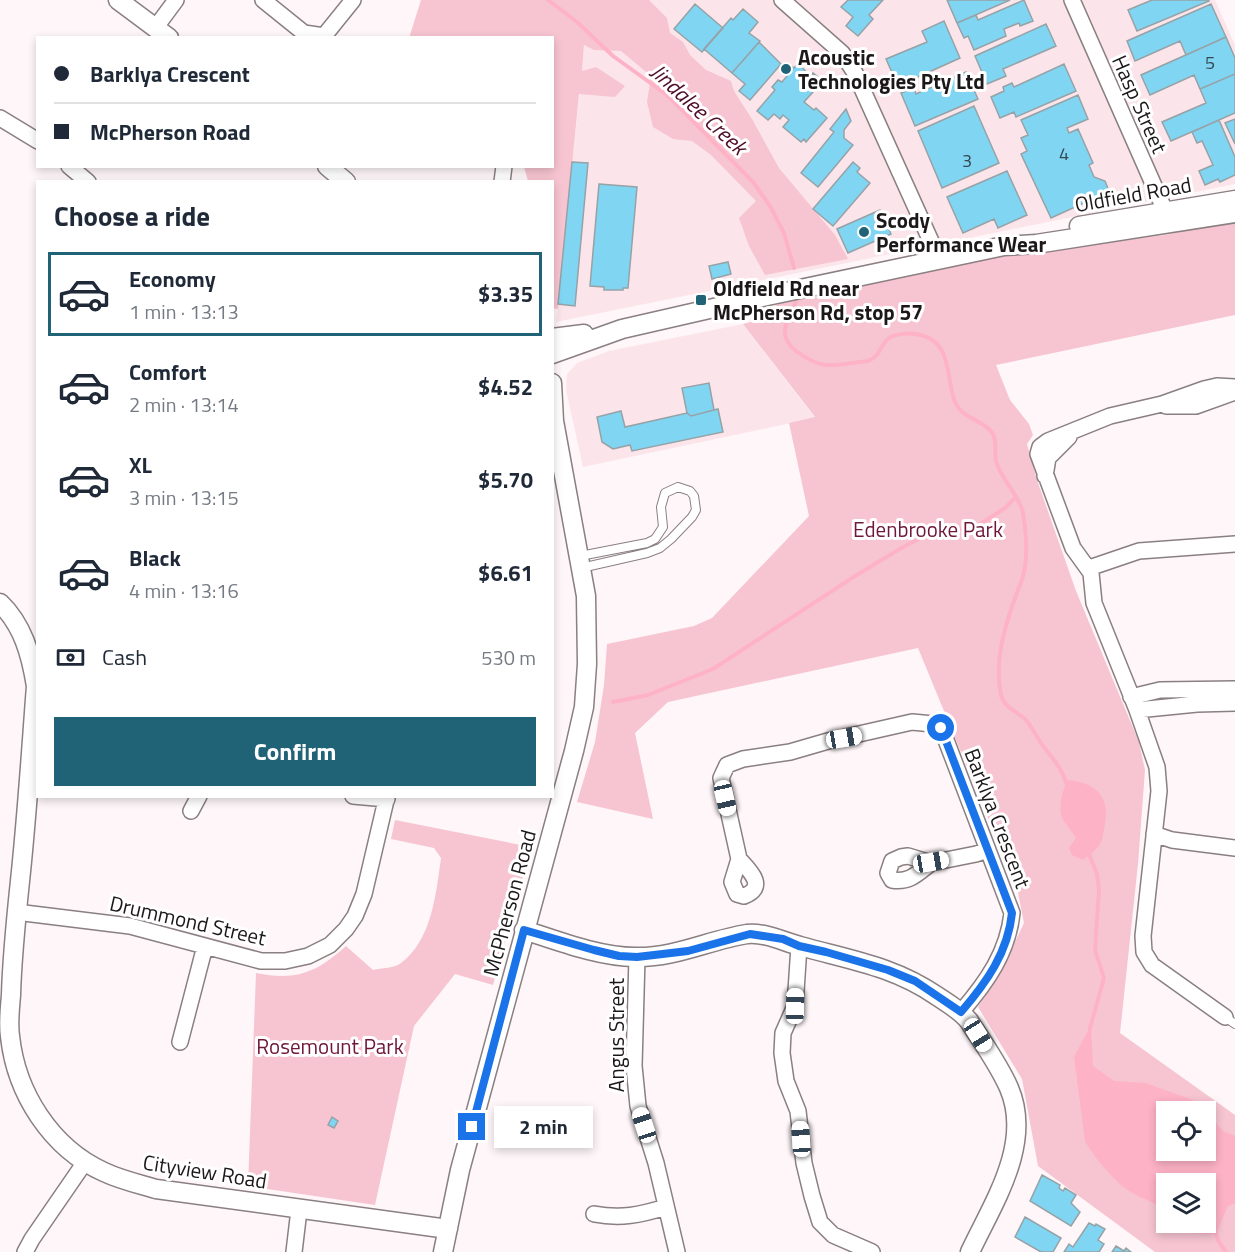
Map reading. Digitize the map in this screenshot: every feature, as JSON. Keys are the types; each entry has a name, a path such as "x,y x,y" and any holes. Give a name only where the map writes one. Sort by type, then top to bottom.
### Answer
{"street":[{"path":"118,0 163,32 176,0"},
{"path":"263,0 304,33 319,36"},
{"path":"325,36 353,0"},
{"path":"782,0 842,53 855,74 939,259"},
{"name":"Hasp Street","path":"1072,0 1168,218"},
{"path":"0,118 36,140"},
{"path":"71,168 86,180"},
{"path":"329,168 344,180"},
{"name":"Oldfield Road","path":"1168,218 1235,200"},
{"name":"Oldfield Road","path":"554,338 622,329 753,298 1004,246 1033,235 1168,218 1235,213"},
{"name":"Oldfield Road","path":"554,353 622,329"},
{"path":"1230,1021 1152,965 1144,952 1143,936 1159,780 1155,761 1094,603 1091,573 1073,548 1038,459 1040,447 1052,439 1116,414 1157,406 1208,388 1235,387"},
{"path":"1157,406 1196,406 1235,392"},
{"name":"McPherson Road","path":"443,1252 460,1170 584,707 588,633 586,596 554,424"},
{"path":"1091,573 1134,551 1235,544"},
{"name":"Cityview Road","path":"0,603 20,628 32,656 36,686 16,912 9,1034 14,1063 24,1090 39,1116 60,1142 85,1162 121,1179 156,1189 448,1229"},
{"path":"1134,703 1160,690 1235,689"},
{"path":"1134,703 1235,704"},
{"name":"Barklya Crescent","path":"739,859 721,778 727,765 742,759 790,752 912,722 933,724 941,728 1012,913 1007,940 995,968 980,991 961,1012"},
{"path":"191,811 198,798"},
{"name":"Drummond Street","path":"16,912 130,926 261,961 285,961 308,956 330,945 356,916 364,894 387,798"},
{"path":"1154,834 1172,840 1235,848"},
{"path":"931,862 988,850"},
{"path":"524,930 602,952 637,957 688,951 750,934 783,939 799,946 826,952 915,981 961,1012 969,1021 1010,1089 1016,1119 1014,1151 1003,1183 970,1252"},
{"path":"180,1042 205,946"},
{"path":"799,946 795,1006 783,1033 782,1053 786,1081 798,1111 809,1185 819,1222 833,1235 872,1252"},
{"name":"Angus Street","path":"637,957 634,1066 638,1106 656,1163 676,1252"},
{"path":"11,1243 27,1251 85,1162"},
{"path":"594,1214 615,1218 666,1207"},
{"path":"294,1252 299,1210"}],"lane":[{"path":"678,487 690,491 696,502 693,517 660,548 639,555 581,562 655,539 663,527 662,500 665,493 678,487"},
{"path":"637,545 639,555"}],"shaded area":[{"path":"589,0 1215,0 1235,45 1235,184 556,322"},
{"path":"743,324 815,418 583,467 566,390 567,374 577,363 609,351"},
{"path":"1069,780 1095,789 1104,801 1106,809 1100,843 1095,851 1083,860 1072,855 1069,848 1076,838 1063,820 1060,809 1064,788"},
{"path":"1091,1025 1093,1066 1114,1081 1146,1083 1195,1101 1156,1101 1156,1161 1216,1161 1216,1123 1223,1131 1235,1136 1235,1203 1228,1206 1216,1234 1189,1233 1216,1233 1216,1173 1156,1173 1156,1205 1134,1194 1111,1176 1085,1141 1074,1057"}],"green space":[{"path":"421,0 649,0 667,18 670,33 683,42 690,55 706,70 731,81 734,91 779,168 835,235 848,259 765,275 749,246 739,218 756,201 711,155 692,141 673,139 653,127 647,102 651,76 621,51 594,50 584,45 582,71 596,67 625,86 615,97 579,94 558,309 554,308 554,180 528,180 524,168 554,168 554,36 410,36"},
{"name":"Edenbrooke Park","path":"1235,220 1235,315 996,365 1010,400 1029,424 1033,435 1027,444 1037,480 1076,591 1139,742 1145,770 1138,864 1120,1033 1215,1101 1156,1101 1156,1161 1216,1161 1216,1101 1235,1115 1235,1252 1155,1252 1038,1166 1022,1079 978,1007 1003,967 1024,923 1017,888 918,648 668,702 635,733 653,819 577,802 595,742 604,685 607,644 694,626 712,618 809,516 789,423 815,417 743,324 774,316 775,306 784,300 1001,256 1165,235"},
{"name":"Rosemount Park","path":"395,820 531,847 493,985 455,974 414,1026 375,1205 248,1186 256,973 283,976 305,973 325,963 346,946 373,970 398,965 411,953 420,942 431,915 441,858 434,848 391,839"}],"building":[{"path":"848,0 883,0 869,15 873,19 858,36 846,26 853,17 841,7"},
{"path":"947,0 1010,0 957,23"},
{"path":"1024,0 1033,21 1004,29 1006,36 974,50 968,36 964,38 957,23 976,15 978,20"},
{"path":"1152,0 1209,1 1137,31 1128,10"},
{"path":"695,4 723,28 702,52 674,29"},
{"path":"1211,4 1226,37 1186,55 1180,41 1135,61 1127,41"},
{"path":"743,9 758,22 749,33 760,41 732,73 704,49 731,18 733,20"},
{"path":"944,21 960,58 898,86 886,59 927,42 922,31"},
{"path":"1046,24 1056,46 1003,69 1006,76 987,84 975,56"},
{"path":"1226,37 1235,58 1235,74 1200,89 1194,75 1150,95 1141,75"},
{"path":"759,42 781,64 750,100 739,91 745,84 732,73"},
{"path":"798,63 811,77 813,73 823,81 804,102 814,110 816,108 827,118 806,142 804,139 801,142 783,127 789,120 783,115 780,119 774,114 768,120 757,111 775,90 772,87 778,80 782,82 787,76 783,73 790,65 794,68"},
{"path":"1064,64 1076,91 1016,117 1014,112 1000,118 991,97 1004,91 1003,87 1012,83 1014,87"},
{"path":"966,72 978,99 915,126 901,93 914,88 916,94"},
{"path":"1235,74 1235,113 1171,141 1162,122 1206,103 1200,89"},
{"path":"1078,95 1088,119 1067,128 1069,133 1078,129 1093,163 1089,165 1094,177 1105,181 1109,191 1106,198 1089,204 1086,202 1051,218 1021,154 1027,151 1021,138 1028,135 1021,120"},
{"path":"974,106 999,163 942,188 918,131"},
{"path":"846,109 851,121 844,130 844,138 853,145 818,187 801,173 834,132 830,129"},
{"path":"1235,119 1235,144 1225,123"},
{"path":"1219,120 1235,157 1235,175 1220,182 1218,179 1205,185 1199,171 1213,165 1202,141 1197,143 1192,132"},
{"path":"572,162 588,163 575,306 558,304"},
{"path":"853,162 860,168 857,172 870,183 833,226 813,209"},
{"path":"1007,171 1027,215 998,228 994,219 963,233 947,197"},
{"path":"599,184 637,187 628,288 623,288 623,290 604,290 604,287 590,286"},
{"name":"Scody Performance Wear","path":"880,210 891,234 848,253 837,229"},
{"path":"728,262 731,274 712,279 709,266"},
{"path":"709,383 714,410 691,416 687,413 682,388"},
{"path":"718,409 723,432 632,451 630,445 613,449 602,442 597,417 621,411 625,427 687,413 691,416"},
{"path":"332,1117 338,1121 334,1128 328,1125"},
{"path":"1042,1175 1060,1185 1059,1188 1063,1191 1065,1188 1076,1195 1071,1203 1080,1212 1071,1226 1030,1201"},
{"path":"1025,1217 1061,1238 1053,1252 1041,1252 1015,1237"},
{"path":"1089,1223 1105,1229 1098,1240 1104,1244 1099,1252 1064,1252 1069,1244 1073,1247"},
{"path":"1116,1246 1124,1251 1126,1248 1131,1252 1112,1252"}],"waterway":[{"name":"Jindalee Creek","path":"548,0 577,22 613,56 667,95 753,182 770,206 784,233 794,268"},
{"name":"Jindalee Creek","path":"796,299 785,327 785,337 796,351 823,365 868,361 878,354 889,338 902,334 928,337 936,343 946,360 952,392 958,407 966,415 986,426 992,433 998,468 1021,506 1026,543 1023,576 1007,622 999,658 1001,695 1008,707 1028,723 1059,767 1067,785"},
{"path":"613,702 648,695 713,669 903,547 924,536 977,526 1005,508 1016,497"},
{"name":"Jindalee Creek","path":"1088,852 1097,874 1099,890 1095,950 1104,978 1090,1028"},
{"path":"1215,1233 1226,1252"}],"place":[{"name":"Acoustic Technologies Pty Ltd","path":"786,69"},
{"name":"Scody Performance Wear","path":"864,232"},
{"name":"Oldfield Rd near McPherson Rd, stop 57","path":"701,300"}],"route":[{"path":"472,1127 524,930 555,941 619,956 637,957 688,951 750,934 783,939 799,946 888,970 915,981 961,1012 980,991 995,968 1007,940 1012,913 941,728"}]}
